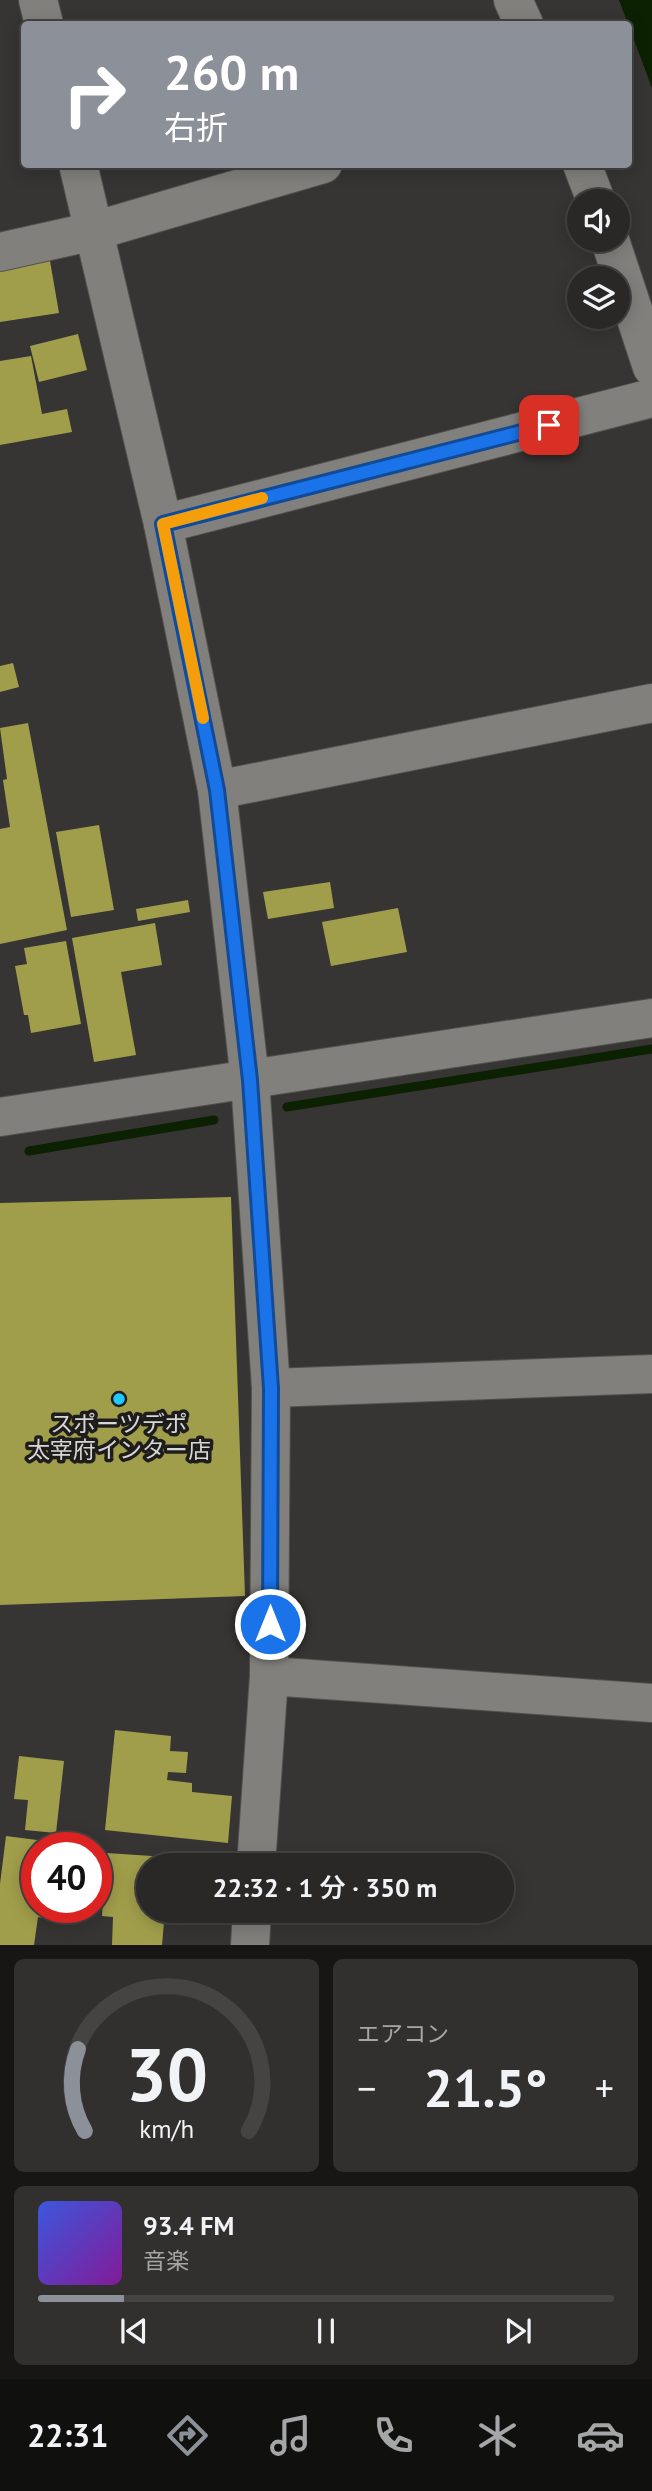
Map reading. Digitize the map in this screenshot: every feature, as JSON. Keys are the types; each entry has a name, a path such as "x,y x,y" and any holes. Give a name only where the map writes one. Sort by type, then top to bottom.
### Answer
{"street":[{"path":"38,0 43,21"},
{"path":"513,0 523,21"},
{"path":"79,168 163,524 217,790 250,1080 271,1388 269,1676 257,1853"},
{"path":"0,252 94,231 309,168"},
{"path":"584,168 591,189"},
{"path":"614,252 652,366"},
{"path":"163,524 652,398"},
{"path":"217,790 652,703"},
{"path":"0,1117 652,1018"},
{"path":"271,1388 652,1374"},
{"path":"269,1676 652,1703"},
{"path":"250,1945 251,1923"}],"shaded area":[{"path":"619,0 652,0 652,88 632,35 632,21 627,21"}],"building":[{"path":"50,261 59,313 0,322 0,270"},
{"path":"78,334 87,370 39,382 30,346"},
{"path":"31,356 42,414 67,409 72,432 0,445 0,361"},
{"path":"13,663 19,687 0,692 0,666"},
{"path":"28,723 67,930 0,944 0,829 10,827 3,780 7,779 0,728"},
{"path":"99,825 114,910 71,917 56,832"},
{"path":"330,882 334,908 268,919 263,892"},
{"path":"188,900 190,912 138,921 136,909"},
{"path":"398,908 407,952 331,966 322,922"},
{"path":"155,923 162,965 121,972 136,1055 94,1062 72,938"},
{"path":"66,941 81,1024 31,1033 28,1015 24,1015 15,966 27,964 24,948"},
{"name":"スポーツデポ 太宰府インター店","path":"231,1197 245,1596 0,1605 0,1203"},
{"path":"115,1730 171,1736 170,1751 188,1752 186,1773 168,1772 167,1780 192,1783 192,1792 232,1796 228,1843 105,1830"},
{"path":"19,1756 64,1761 56,1832 25,1830 28,1800 14,1799"},
{"path":"6,1836 21,1838 21,1923 37,1923 34,1945 0,1945 0,1884"},
{"path":"112,1853 136,1855 136,1923 164,1923 162,1945 112,1945"}],"waterway":[{"path":"287,1107 652,1049"},
{"path":"29,1151 214,1120"}],"slow traffic":[{"path":"203,718 163,524 262,498"}],"place":[{"name":"スポーツデポ 太宰府インター店","path":"119,1399"}],"route":[{"path":"270,1624 271,1388 250,1080 217,790 163,524 549,425"}]}
